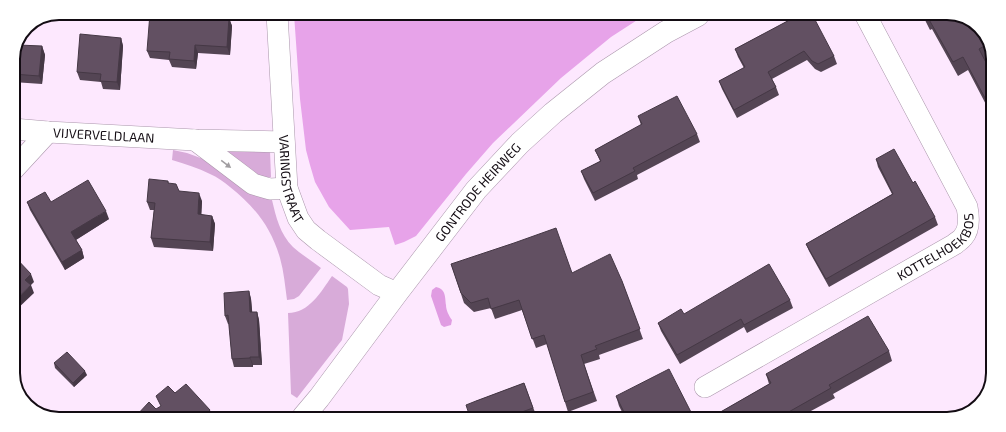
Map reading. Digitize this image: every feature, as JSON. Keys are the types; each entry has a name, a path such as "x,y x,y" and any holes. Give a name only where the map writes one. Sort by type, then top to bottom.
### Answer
{"street":[{"name":"VARINGSTRAAT","path":"277,20 287,188 298,218 306,230 318,240 379,285 397,293"},
{"name":"GONTRODE HEIRWEG","path":"307,412 476,190 520,143 553,113 603,73 666,32 689,20"},
{"name":"KOTTELHOEKBOS","path":"705,387 955,244 963,237 968,226 967,207 868,20"},
{"name":"VIJVERVELDLAAN","path":"20,130 195,140 284,142"},
{"path":"20,162 48,132"},
{"path":"195,140 253,184 270,189 287,188"}],"shaded area":[{"path":"294,20 637,20 611,37 561,78 493,143 416,236 395,245 389,227 350,230 329,207 315,182 306,150 300,99"},
{"path":"215,146 270,151 271,177 259,178"},
{"path":"173,150 206,160 272,200 279,225 285,237 296,250 321,268 299,296 294,299 287,300 280,258 272,237 261,218 247,202 218,178 201,170 172,160"},
{"path":"332,276 348,289 349,304 342,340 297,398 291,394 288,313 295,312 308,306 319,295"},
{"path":"436,287 443,291 447,309 452,320 451,325 444,327 441,325 431,296 432,290"}],"building":[{"path":"149,20 229,20 227,47 195,45 194,61 169,59 170,52 147,51"},
{"path":"789,20 815,20 834,56 818,64 812,61 804,51 768,72 776,87 734,110 719,81 745,67 735,49"},
{"path":"929,20 947,20 962,23 975,31 978,35 984,46 979,49 986,62 986,100 963,57 953,62"},
{"path":"80,34 121,38 117,82 100,81 101,74 77,72"},
{"path":"23,45 42,46 39,76 20,75 20,57"},
{"path":"677,96 697,134 633,168 635,171 593,193 581,171 601,161 595,150 642,124 638,116"},
{"path":"894,149 913,183 915,181 935,217 826,279 806,244 893,194 876,159"},
{"path":"149,179 168,181 168,183 176,184 179,191 199,193 198,214 212,216 210,242 151,238 155,203 147,202"},
{"path":"88,180 106,211 71,232 82,250 62,262 27,202 45,192 51,202"},
{"path":"556,228 572,273 610,254 640,329 595,346 597,349 581,355 593,392 565,402 544,335 532,339 519,300 491,309 488,298 471,303 461,293 451,264"},
{"path":"20,262 31,274 25,280 31,285 20,295"},
{"path":"769,264 790,300 744,325 741,319 677,355 658,323 681,309 684,314"},
{"path":"249,291 250,312 257,312 259,357 232,359 228,315 225,316 224,293"},
{"path":"868,316 889,351 829,385 831,388 789,412 720,412 771,383 766,374"},
{"path":"67,352 85,371 73,383 54,363"},
{"path":"669,369 691,412 624,412 616,396"},
{"path":"524,383 533,408 522,412 468,412 466,405"},
{"path":"186,384 210,410 208,412 140,412 149,402 156,409 161,406 156,396 168,386 175,393"}]}
